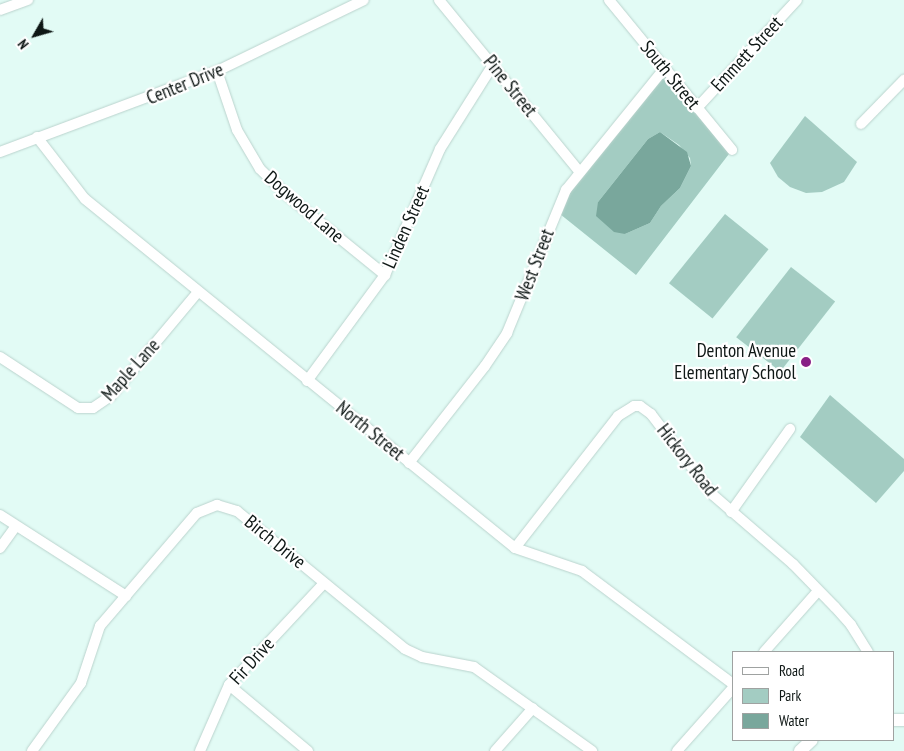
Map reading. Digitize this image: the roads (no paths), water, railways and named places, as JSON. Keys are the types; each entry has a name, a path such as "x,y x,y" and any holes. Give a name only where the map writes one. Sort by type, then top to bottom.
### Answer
{"street":[{"path":"0,10 28,0"},
{"name":"Center Drive","path":"0,152 217,72 364,0"},
{"name":"Pine Street","path":"439,0 580,172"},
{"name":"South Street","path":"609,0 732,150"},
{"name":"Emmett Street","path":"697,108 797,0"},
{"name":"Linden Street","path":"307,381 385,275 440,149 493,65"},
{"name":"West Street","path":"409,463 485,366 507,333 522,300 556,210 580,172 664,69"},
{"name":"Dogwood Lane","path":"217,72 237,130 260,169 289,197 385,275"},
{"path":"861,124 904,80"},
{"name":"North Street","path":"37,137 85,199 515,548 582,571 732,683"},
{"name":"Maple Lane","path":"0,357 78,408 93,408 111,396 198,292"},
{"name":"Hickory Road","path":"515,548 618,416 634,406 645,408 712,493 731,512 770,543 818,591 850,624 867,651"},
{"path":"731,512 790,429"},
{"name":"Birch Drive","path":"32,751 81,682 100,626 197,513 217,505 237,510 405,648 422,657 474,667 592,751"},
{"path":"0,515 126,596"},
{"path":"0,548 16,526"},
{"name":"Fir Drive","path":"200,751 229,686 324,582"},
{"path":"765,651 818,591"},
{"path":"229,686 308,751"},
{"path":"676,751 732,689"},
{"path":"495,751 533,708"},
{"path":"800,751 811,741"}],"water":[{"path":"660,132 687,152 691,166 680,188 661,206 650,223 625,234 614,232 596,216 598,202 648,139"}],"place":[{"name":"Denton Avenue Elementary School","path":"806,362"}]}
